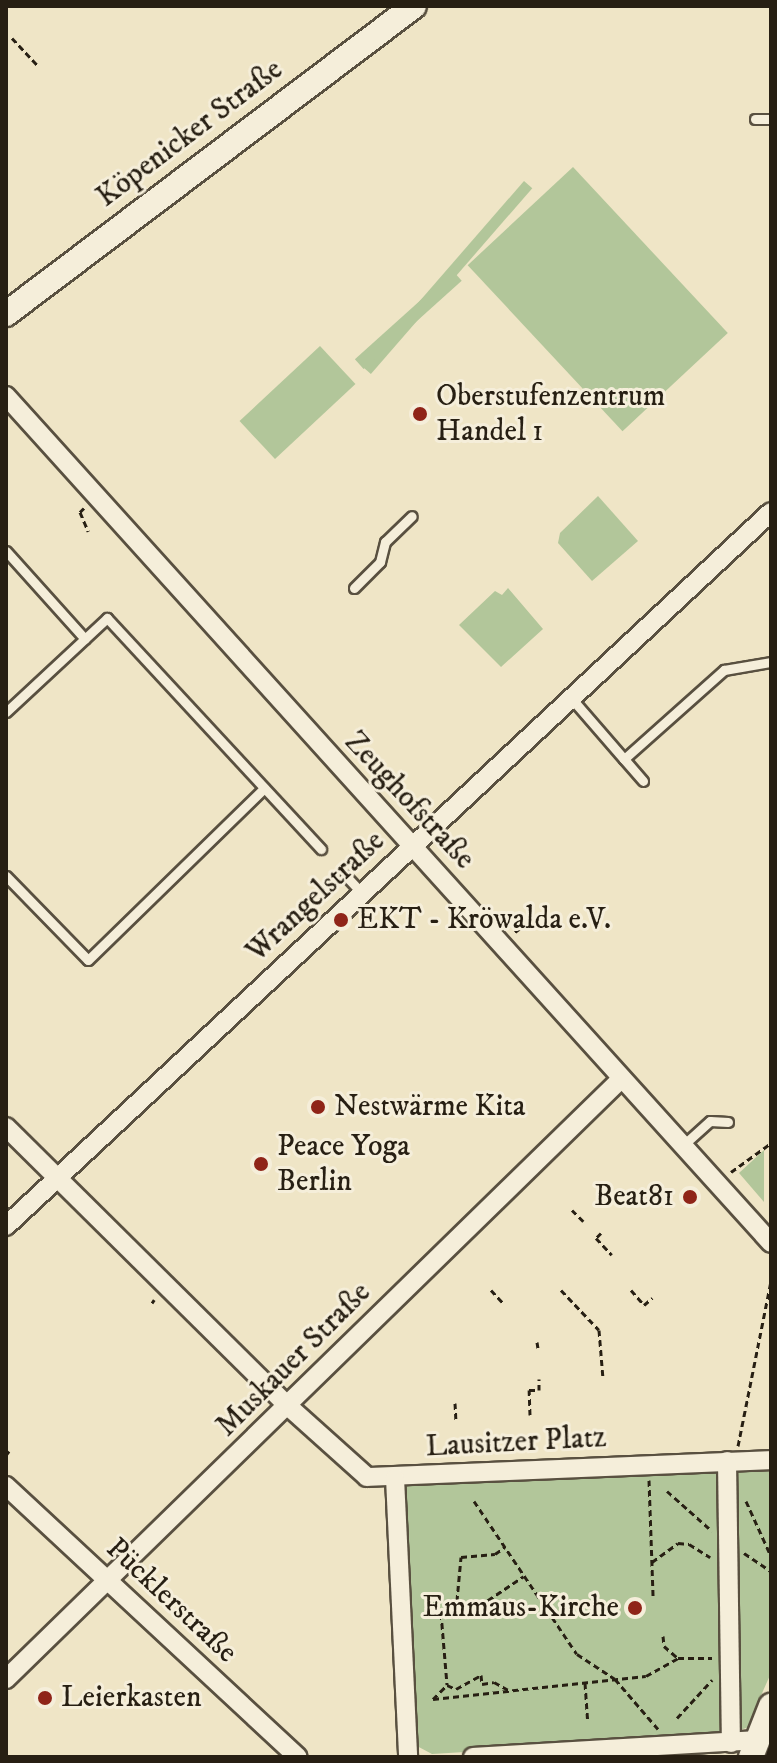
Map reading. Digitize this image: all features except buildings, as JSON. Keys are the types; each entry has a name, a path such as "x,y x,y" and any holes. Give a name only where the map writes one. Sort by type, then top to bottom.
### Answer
{"main road":[{"name":"Köpenicker Straße","path":"6,314 414,6"},
{"path":"752,1744 771,1706"}],"street":[{"name":"Zeughofstraße","path":"6,396 681,1147 771,1243"},
{"name":"Wrangelstraße","path":"6,1226 360,891 572,699 771,512"},
{"name":"Muskauer Straße","path":"6,1679 110,1582 621,1079"},
{"path":"6,1127 361,1475 395,1478"},
{"path":"473,1757 752,1744 732,1458"},
{"name":"Lausitzer Platz","path":"408,1757 395,1478 732,1458 771,1460"},
{"name":"Pücklerstraße","path":"6,1486 298,1757"}],"lane":[{"path":"755,119 771,119"},
{"path":"354,588 380,562 385,542 412,516"},
{"path":"6,551 85,639"},
{"path":"6,712 107,618 321,849"},
{"path":"624,759 724,670 771,662"},
{"path":"572,699 643,781"},
{"path":"6,876 88,960 264,788"},
{"path":"346,876 360,891"},
{"path":"681,1147 710,1121 728,1122"}],"path":[{"path":"12,38 37,65"},
{"path":"84,508 80,512 88,531"},
{"path":"515,932 523,926"},
{"path":"731,1172 771,1143"},
{"path":"572,1210 583,1221"},
{"path":"601,1233 596,1238 612,1255"},
{"path":"732,1458 771,1281"},
{"path":"491,1290 503,1303"},
{"path":"561,1290 599,1330 603,1379"},
{"path":"631,1290 644,1305 652,1298"},
{"path":"537,1342 538,1348"},
{"path":"530,1415 529,1390 539,1390 539,1379"},
{"path":"455,1403 456,1420"},
{"path":"648,1465 653,1597"},
{"path":"740,1489 771,1556"},
{"path":"474,1501 577,1654 615,1679 654,1719 666,1746"},
{"path":"652,1562 678,1543 689,1544 718,1562"},
{"path":"456,1611 461,1557 495,1554 505,1547"},
{"path":"430,1615 456,1611 463,1617 524,1576"},
{"path":"441,1613 447,1685 433,1699 646,1676 678,1658 720,1658"},
{"path":"663,1636 664,1646 678,1658"},
{"path":"677,1718 720,1671"},
{"path":"447,1685 456,1689 481,1675 482,1684 494,1682 510,1693"},
{"path":"585,1683 588,1722"}],"green space":[{"path":"573,167 728,333 622,431 468,265"},
{"path":"524,181 532,188 371,374 363,367"},
{"path":"453,271 462,281 364,369 355,359"},
{"path":"320,346 355,384 275,459 240,421"},
{"path":"598,496 638,541 592,581 558,543 560,533"},
{"path":"508,588 543,629 501,667 459,625 495,591 502,595"},
{"path":"764,1150 764,1202 739,1173"},
{"path":"771,1466 771,1673 759,1700 762,1708 749,1727 723,1736 432,1754 415,1745 402,1492 407,1486"}],"railway":[{"path":"768,1757 771,1747"}],"place":[{"name":"Oberstufenzentrum Handel 1","path":"420,414"},
{"name":"EKT - Kröwalda e.V.","path":"341,920"},
{"name":"Nestwärme Kita","path":"318,1107"},
{"name":"Peace Yoga Berlin","path":"261,1164"},
{"name":"Beat81","path":"690,1197"},
{"name":"Emmaus-Kirche","path":"635,1608"},
{"name":"Leierkasten","path":"45,1698"}]}
